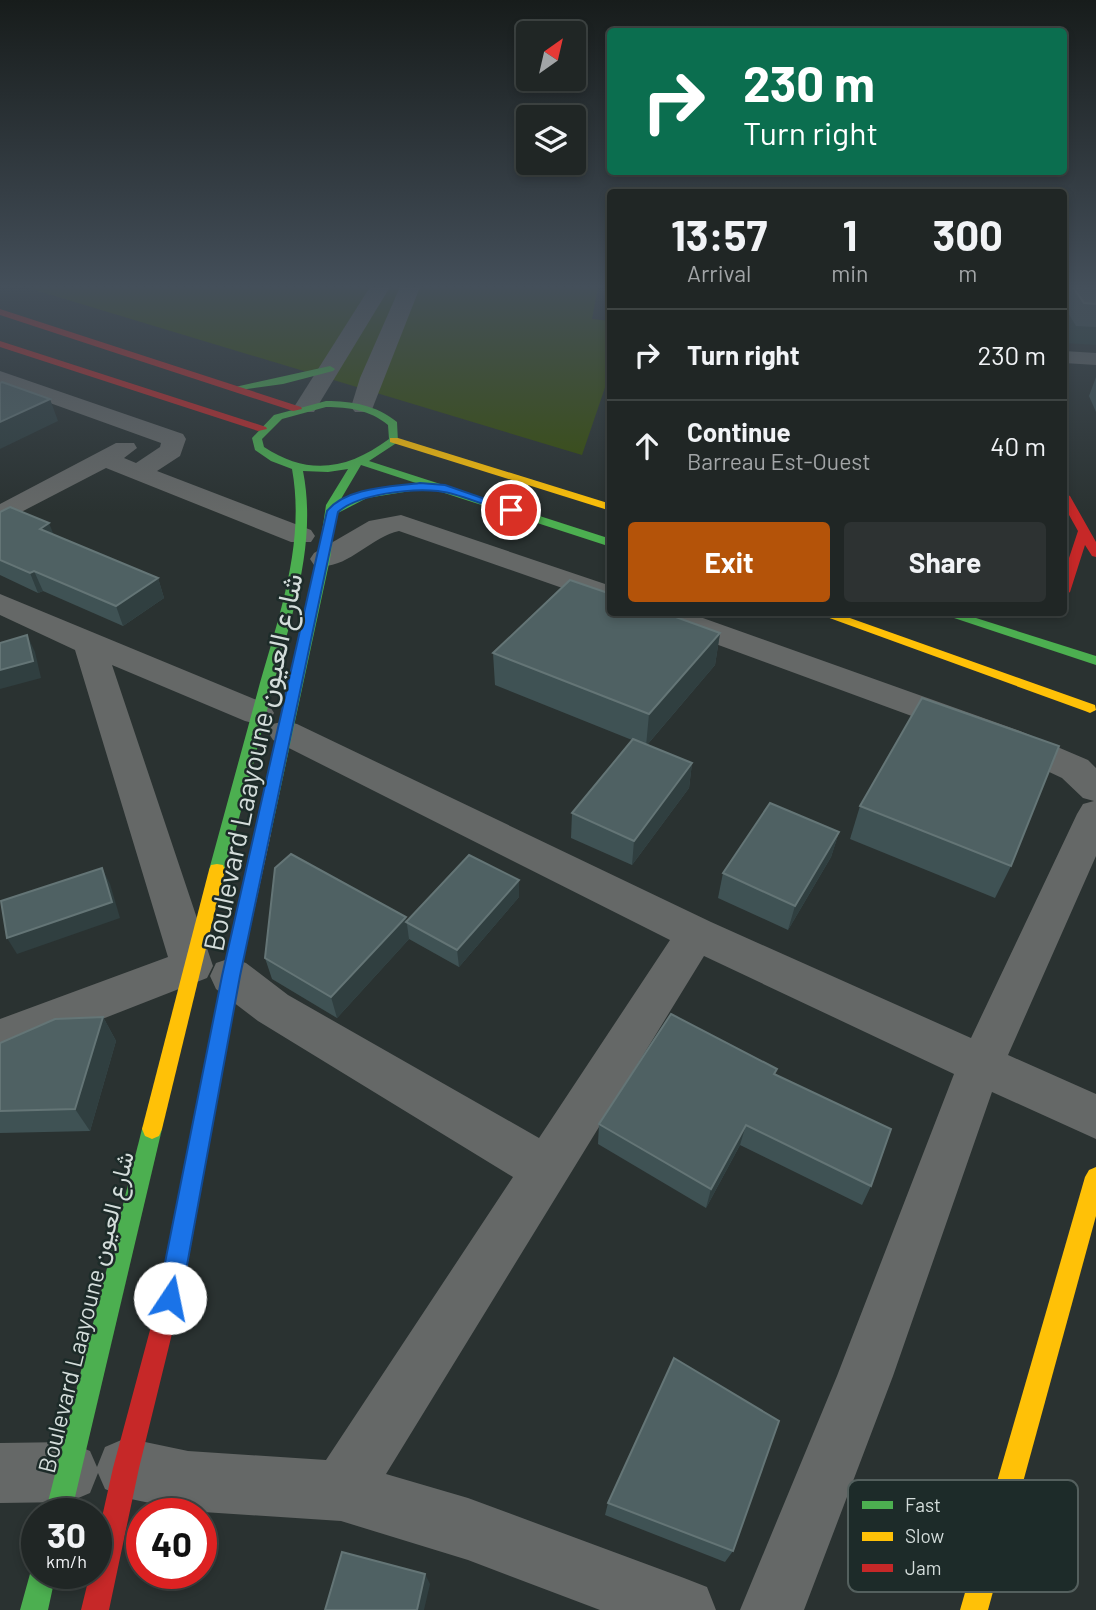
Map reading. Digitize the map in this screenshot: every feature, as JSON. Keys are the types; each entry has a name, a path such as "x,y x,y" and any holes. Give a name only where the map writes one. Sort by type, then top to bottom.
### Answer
{"main road":[{"path":"56,362 262,429"},
{"path":"154,362 301,408"},
{"path":"230,387 283,381 330,369"},
{"path":"345,404 363,407 387,417 396,432 394,440 376,456 337,467 298,467 267,456 259,448 257,438 262,429 276,418 301,408 345,404"},
{"path":"394,440 607,507"},
{"path":"358,463 607,542"},
{"name":"Boulevard Laayoune شارع العيون","path":"64,1493 211,971 271,723 324,559 338,490 358,463"},
{"name":"Boulevard Laayoune شارع العيون","path":"96,1610 126,1468 165,1324 211,971 271,723 280,634 301,536 304,490 298,467"},
{"path":"333,511 340,504 378,491 441,488"},
{"path":"1067,501 1096,553"},
{"path":"1067,583 1084,531"},
{"path":"831,616 1092,706"},
{"path":"955,616 1096,661"},
{"path":"1011,1480 1096,1177"},
{"path":"34,1610 39,1589"},
{"path":"974,1610 979,1592"}],"street":[{"path":"301,408 334,362"},
{"path":"363,407 378,362"},
{"path":"0,378 174,439 173,448 140,471"},
{"path":"0,515 154,433"},
{"path":"104,459 301,536"},
{"path":"0,488 27,500"},
{"path":"324,559 379,527 401,523 607,595"},
{"path":"0,603 271,723 696,934 1096,1117"},
{"path":"667,616 1008,738 1075,769 1096,789"},
{"path":"24,643 74,638"},
{"path":"74,638 211,971 546,1169"},
{"path":"772,1610 865,1376 968,1094 1096,814"},
{"path":"341,1491 696,934"},
{"path":"0,1039 211,971"},
{"path":"126,1468 188,1481 341,1491 468,1529 684,1610"},
{"path":"0,1473 64,1493"}],"green space":[{"path":"274,362 607,362 607,382 582,455"}],"building":[{"path":"2,382 50,399 0,422"},
{"path":"10,507 49,523 40,529 158,578 116,606 34,571 30,573 0,560 0,512"},
{"path":"570,580 607,593 607,616 673,616 720,633 649,714 493,653"},
{"path":"27,635 33,661 0,670 0,643"},
{"path":"922,698 1059,746 1011,866 860,806"},
{"path":"633,739 692,763 634,841 572,813"},
{"path":"770,803 839,832 795,906 723,873"},
{"path":"291,854 406,917 331,997 265,958 275,868"},
{"path":"469,855 519,880 457,950 406,922"},
{"path":"102,868 112,902 7,938 1,901"},
{"path":"671,1014 777,1069 774,1074 891,1129 871,1186 746,1125 711,1189 599,1124"},
{"path":"103,1017 75,1109 0,1111 0,1043 55,1019"},
{"path":"674,1358 779,1421 733,1551 608,1503"},
{"path":"342,1552 425,1574 417,1610 325,1610"}],"traffic: fast":[{"path":"240,387 283,381 330,369"},
{"path":"326,404 353,406 378,413 393,424 394,440 363,460 328,469 292,465 275,459 259,448 257,438 278,417 326,404"},
{"path":"361,462 607,542"},
{"path":"263,833 324,559 332,505 356,464"},
{"path":"217,870 294,580 302,519 302,492 297,467"},
{"path":"333,511 364,495 424,487"},
{"path":"955,616 1096,661"},
{"path":"62,1498 152,1129"},
{"path":"34,1610 39,1589"}],"traffic: slow":[{"path":"394,440 607,507"},
{"path":"830,616 1090,708"},
{"path":"172,1289 231,976 263,833"},
{"path":"152,1129 217,870"},
{"path":"1011,1480 1096,1177"},
{"path":"974,1610 979,1592"}],"traffic: jam":[{"path":"56,362 262,429"},
{"path":"154,362 297,409"},
{"path":"1067,501 1096,553"},
{"path":"1067,583 1084,531"},
{"path":"95,1610 126,1468 172,1289"}],"route":[{"path":"170,1298 231,976 333,511 340,504 378,491 420,487 441,488 511,510"}]}
